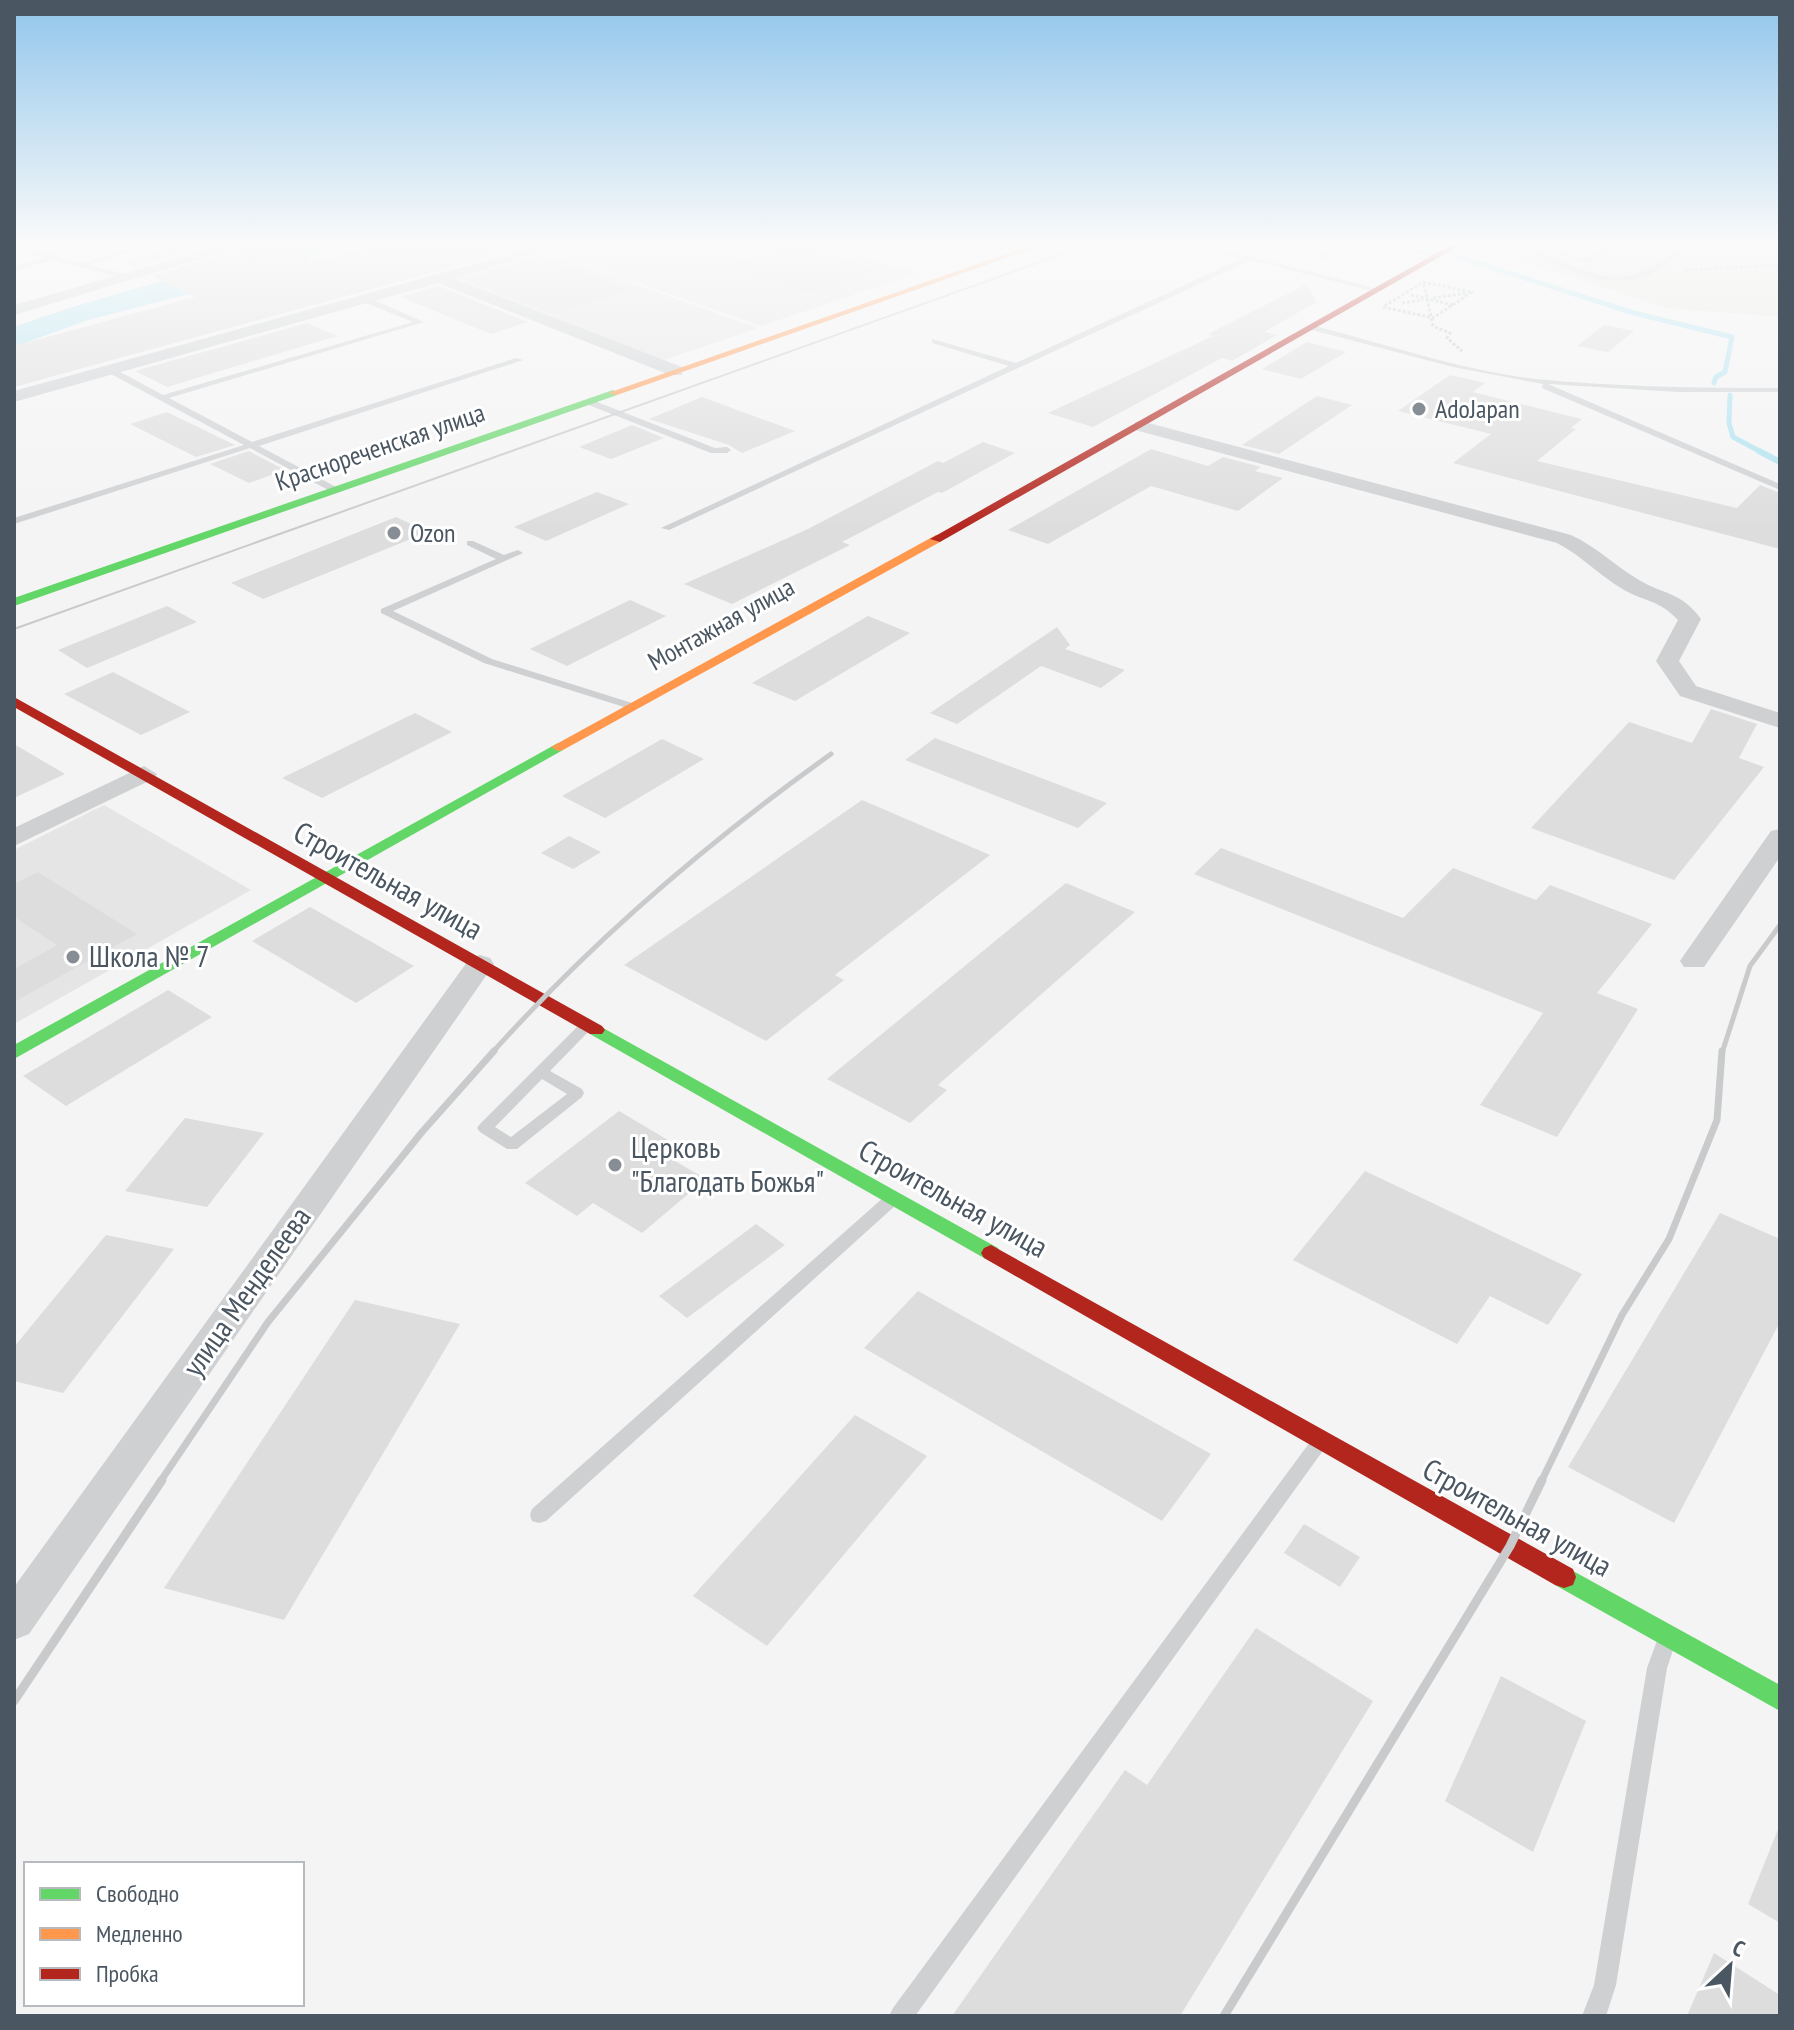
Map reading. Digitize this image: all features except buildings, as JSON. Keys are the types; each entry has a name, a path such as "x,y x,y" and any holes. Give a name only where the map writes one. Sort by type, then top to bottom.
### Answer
{"street":[{"path":"14,397 215,341"},
{"path":"599,341 676,371"},
{"name":"Краснореченская улица","path":"14,602 763,341"},
{"name":"Монтажная улица","path":"14,1053 628,705 1141,426 1287,341"},
{"path":"1141,426 1564,539 1587,550 1632,585 1670,599 1690,619 1667,661 1688,691 1780,721"},
{"name":"Строительная улица","path":"14,701 1780,1699"},
{"path":"14,838 144,774"},
{"path":"1694,961 1722,925 1780,837"},
{"name":"улица Менделеева","path":"14,1621 480,964"}],"lane":[{"path":"162,398 356,341"},
{"path":"935,341 1016,366"},
{"path":"666,528 1071,341"},
{"path":"1363,341 1454,365 1534,381 1678,390 1780,390"},
{"path":"14,521 519,360"},
{"path":"110,370 335,490"},
{"path":"1534,381 1780,487"},
{"path":"589,402 714,451 727,450"},
{"path":"470,543 504,559"},
{"path":"518,553 385,611 488,661 628,705"},
{"path":"541,1072 577,1093 512,1145 485,1128 587,1025"},
{"path":"539,1515 893,1198"},
{"path":"901,2016 1321,1440"},
{"path":"1594,2016 1605,1985 1657,1668 1668,1636"}],"shaded area":[{"path":"613,341 720,341 663,360"},
{"name":"Школа № 7","path":"104,805 251,890 14,1024 14,850"}],"waterway":[{"path":"1714,383 1716,377 1725,372 1731,341"},
{"path":"1730,395 1729,423 1733,437 1763,453"},
{"path":"1759,451 1780,462"}],"tram line":[{"path":"14,629 820,341"}],"railway":[{"path":"492,1053 570,971 653,894 740,822 831,754"},
{"path":"1722,1053 1750,966 1780,925"},
{"path":"160,1482 268,1322 422,1132 494,1051"},
{"path":"1541,1482 1622,1315 1669,1239 1717,1120 1722,1051"},
{"path":"14,1701 162,1480"},
{"path":"1224,2016 1510,1546 1542,1480"}],"traffic: fast":[{"path":"14,602 613,393"},
{"path":"14,1053 558,747"},
{"path":"596,1030 991,1253"},
{"path":"1564,1577 1780,1699"}],"traffic: slow":[{"path":"613,393 763,341"},
{"path":"558,747 936,539"}],"traffic: jam":[{"path":"936,539 1287,341"},
{"path":"14,701 596,1030"},
{"path":"991,1253 1564,1577"}],"place":[{"name":"AdoJapan","path":"1419,409"},
{"name":"Ozon","path":"394,533"},
{"name":"Школа № 7","path":"73,957"},
{"name":"Церковь \"Благодать Божья\"","path":"615,1165"}]}
